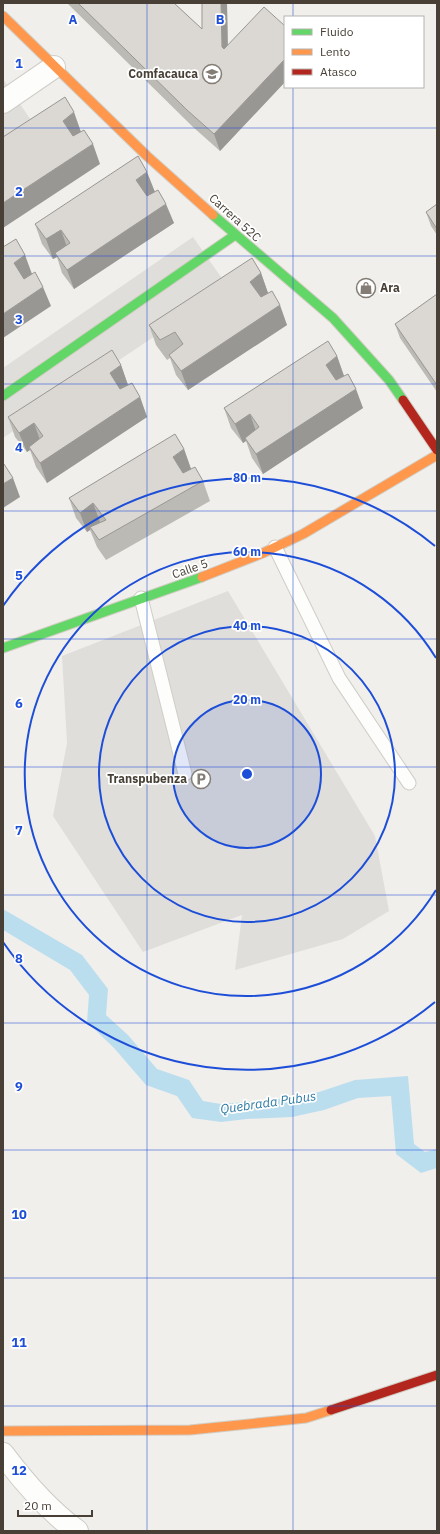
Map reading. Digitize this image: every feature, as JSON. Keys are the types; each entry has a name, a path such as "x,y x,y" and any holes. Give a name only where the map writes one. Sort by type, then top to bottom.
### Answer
{"street":[{"name":"Carrera 52C","path":"3,16 147,156 235,235 333,318 389,380 437,450"},
{"path":"3,102 54,67"},
{"path":"3,396 235,235"},
{"name":"Calle 5","path":"3,648 217,572 275,547 302,534 437,455"},
{"path":"3,1432 190,1430 306,1418 437,1375"},
{"path":"3,1454 18,1474 59,1518 77,1531"}],"lane":[{"path":"275,547 339,678 409,783"},
{"path":"142,598 185,774"}],"shaded area":[{"path":"3,79 35,126 3,147"},
{"path":"193,237 228,287 3,438 3,368"},
{"name":"Transpubenza","path":"228,591 375,836 389,911 343,939 235,970 242,915 143,952 53,816 67,743 62,656"}],"water":[{"name":"Quebrada Pubus","path":"3,909 82,955 108,989 106,1015 128,1035 157,1069 189,1080 203,1101 221,1104 290,1098 319,1092 355,1080 408,1076 414,1144 425,1152 437,1149 437,1168 421,1173 396,1154 391,1096 358,1098 324,1110 292,1117 221,1122 192,1118 177,1096 146,1085 114,1048 87,1022 89,995 70,970 3,930"}],"building":[{"name":"Comfacauca","path":"78,3 174,3 202,29 202,3 221,3 222,47 224,49 264,7 284,25 284,60 214,134 187,110"},
{"path":"65,97 74,112 63,121 73,136 84,130 93,144 3,203 3,137"},
{"path":"138,156 147,172 136,180 147,196 158,190 166,204 67,270 55,253 70,243 61,230 46,239 35,224"},
{"path":"437,204 437,229 426,212"},
{"path":"16,239 25,255 14,263 24,279 35,272 43,287 3,314 3,247"},
{"path":"252,258 261,273 250,282 261,297 272,291 280,305 181,371 169,355 183,344 175,332 160,340 149,325"},
{"path":"437,294 437,385 395,324"},
{"path":"328,341 337,356 326,365 336,380 348,374 356,389 256,454 245,438 259,427 250,414 235,424 224,408"},
{"path":"112,350 121,365 110,373 120,389 132,383 140,397 40,463 29,447 43,436 34,423 19,433 8,417"},
{"path":"175,434 184,449 173,457 183,473 195,467 203,481 99,540 90,527 106,520 93,503 80,513 69,498"},
{"path":"3,464 13,478 3,484"}],"traffic: fast":[{"path":"213,215 333,318 389,380 403,400"},
{"path":"3,396 235,235"},
{"path":"3,648 202,577"}],"traffic: slow":[{"path":"3,16 147,156 213,215"},
{"path":"202,577 263,553 303,534 437,455"},
{"path":"3,1431 190,1430 306,1418 331,1410"}],"traffic: jam":[{"path":"403,400 437,450"},
{"path":"331,1410 437,1375"}],"place":[{"name":"Comfacauca","path":"212,74"},
{"name":"Ara","path":"366,288"},
{"name":"Transpubenza","path":"201,779"}]}
